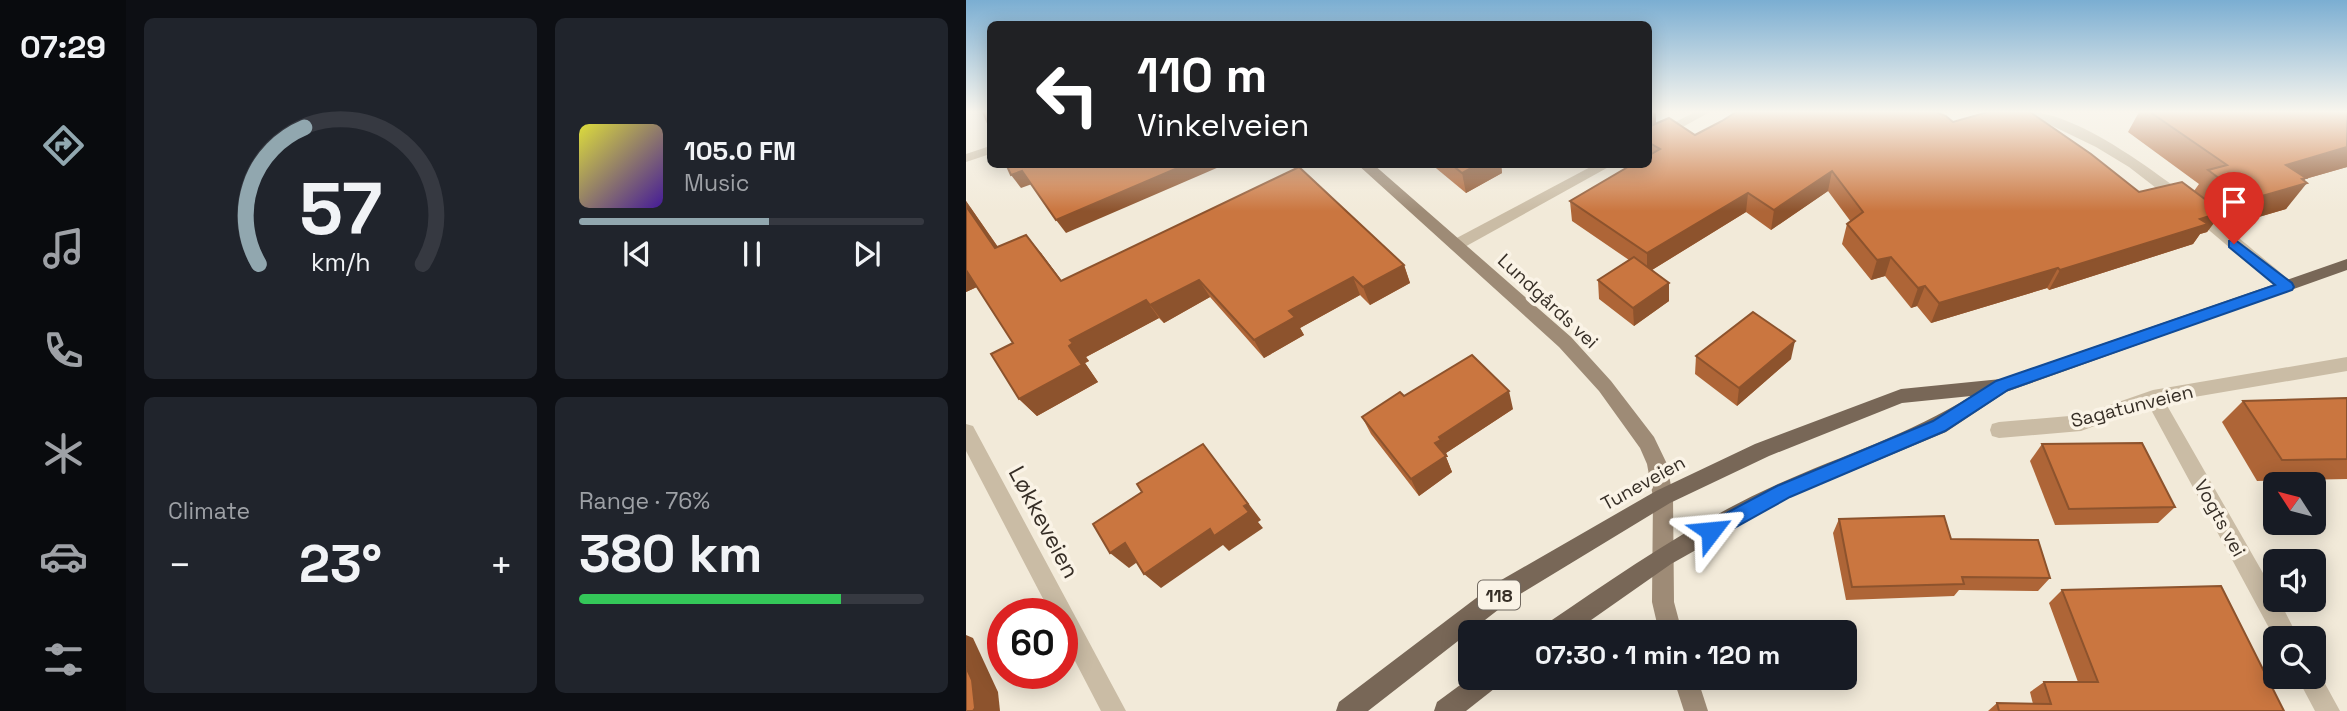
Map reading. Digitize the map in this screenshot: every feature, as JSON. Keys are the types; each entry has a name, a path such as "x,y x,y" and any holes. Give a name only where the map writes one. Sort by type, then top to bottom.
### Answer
{"main road":[{"name":"Tuneveien","path":"1571,620 1663,557 1783,491 1939,426 2002,386 2347,264"},
{"name":"Tuneveien","path":"1348,711 1504,591 1663,498 1762,450 1901,396 2002,386"},
{"path":"1446,711 1474,690"}],"street":[{"path":"2105,145 2142,168 2287,287"},
{"path":"966,158 987,151"},
{"name":"Lundgårds vei","path":"1369,168 1566,342 1605,386 1647,443 1657,464 1663,498 1663,603 1668,620"},
{"path":"1456,245 1600,168"},
{"name":"Sagatunveien","path":"1999,430 2081,423 2152,397 2347,364"},
{"name":"Vogts vei","path":"2152,397 2281,626"},
{"name":"Løkkeveien","path":"966,432 1114,711"},
{"path":"2316,689 2328,711"},
{"path":"1689,690 1696,711"}],"building":[{"path":"1653,145 2078,145 2139,192 2182,182 2222,212 2200,219 2208,224 2060,270 2058,268 1939,303 1925,286 1918,288 1891,257 1877,260 1847,224 1863,212 1832,171 1774,210 1748,193 1647,253 1570,201 1626,168 1652,168 1652,154 1660,149"},
{"path":"2198,145 2347,145 2286,165 2306,178 2302,179 2307,183 2248,200 2208,170 2227,165"},
{"path":"1008,168 1178,168 1056,220 1022,171 1011,175"},
{"path":"1297,168 1300,168 1404,265 1363,287 1353,277 1289,311 1295,317 1254,340 1199,280 1150,305 1146,300 1070,340 1073,343 1069,346 1082,365 1019,399 991,354 1013,343 966,270 966,206 995,248 1026,235 1061,281"},
{"path":"1456,168 1471,168 1462,173"},
{"path":"1634,257 1669,283 1633,308 1598,280"},
{"path":"1753,312 1795,341 1739,388 1696,356"},
{"path":"1472,355 1509,391 1439,437 1441,440 1435,443 1446,456 1411,479 1362,417 1400,392 1404,396"},
{"path":"2347,398 2347,459 2282,460 2243,401"},
{"path":"2142,443 2175,507 2069,509 2042,444"},
{"path":"1203,444 1248,504 1244,506 1249,512 1214,536 1210,529 1144,574 1125,543 1110,553 1093,524 1142,492 1137,484"},
{"path":"1944,516 1951,539 2038,540 2050,578 1962,577 1964,584 1852,587 1839,519"},
{"path":"2221,586 2263,669 2263,689 2273,689 2284,711 1999,711 1997,703 2051,704 2044,682 2098,682 2062,590"},
{"path":"966,667 972,680 973,711 966,711"}],"route":[{"path":"1711,531 1783,491 1939,426 2002,386 2287,287 2234,244"}]}
